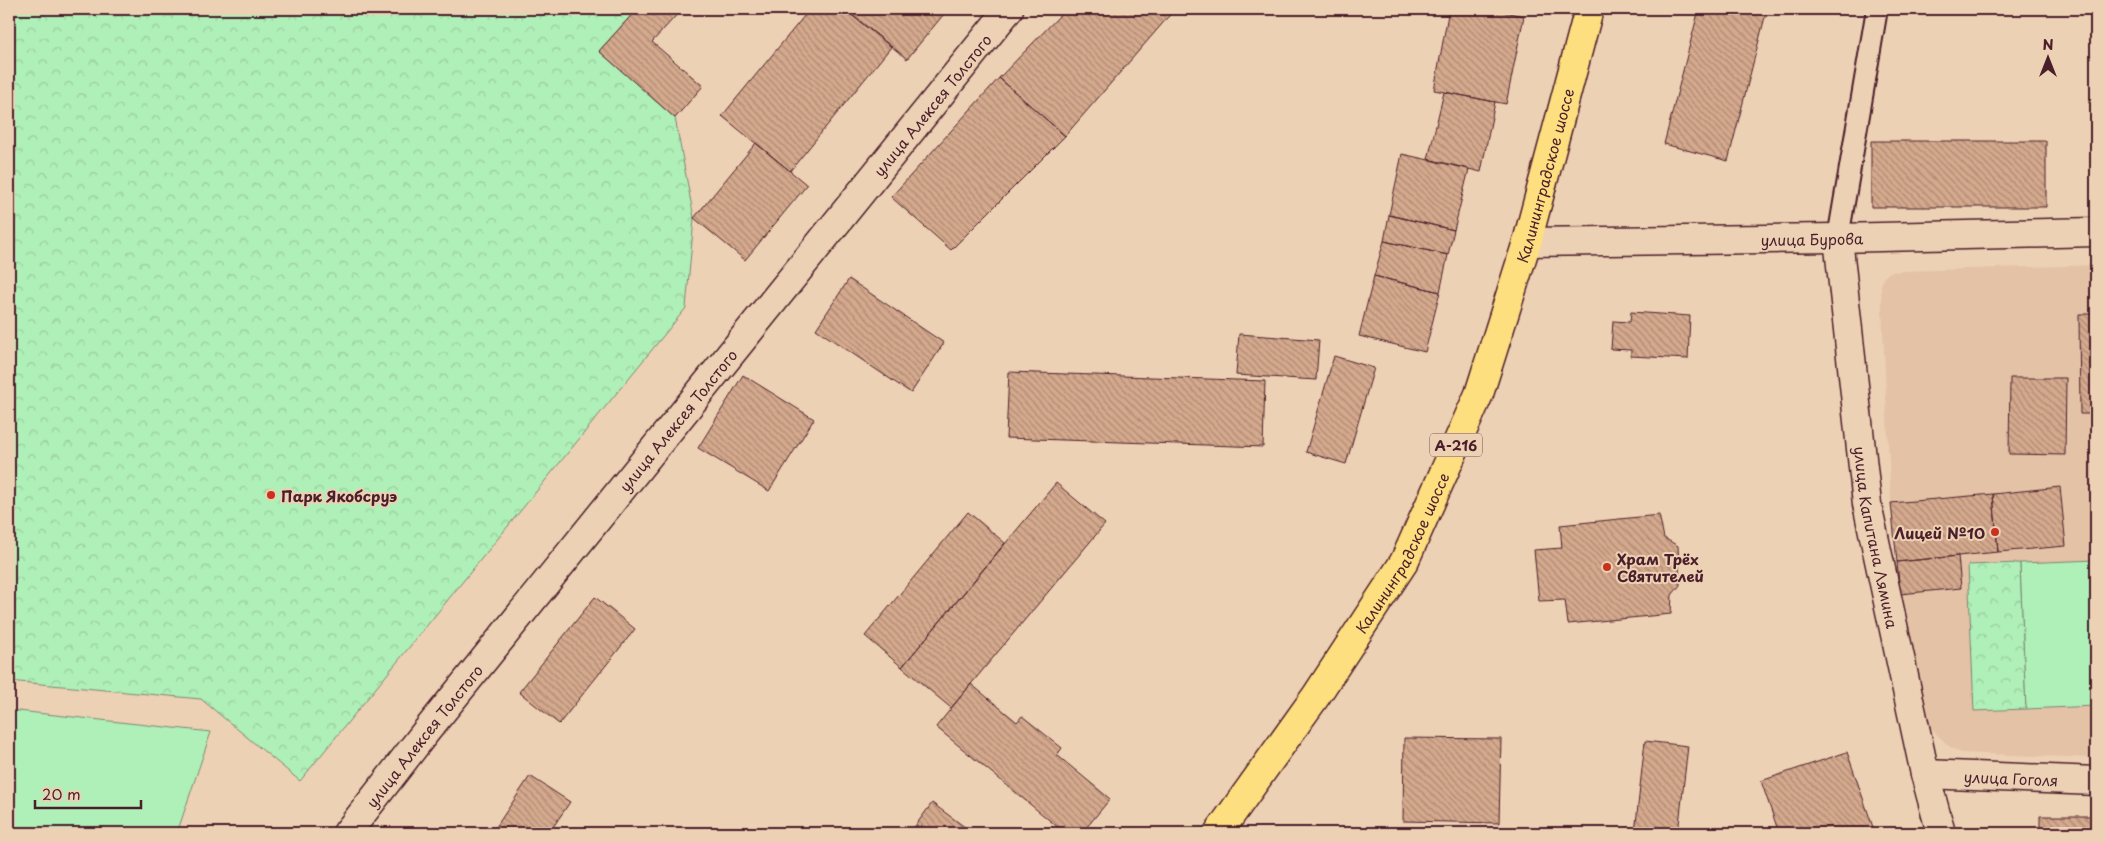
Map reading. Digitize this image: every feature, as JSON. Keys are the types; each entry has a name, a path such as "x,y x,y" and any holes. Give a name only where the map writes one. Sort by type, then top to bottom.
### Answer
{"main road":[{"name":"Калининградское шоссе","path":"1218,833 1316,696 1404,562 1479,394 1527,242 1589,9"}],"street":[{"name":"улица Алексея Толстого","path":"347,833 424,734 1009,9"},
{"name":"улица Бурова","path":"1527,242 2096,232"},
{"name":"улица Капитана Лямина","path":"1838,238 1868,504 1925,774 1941,833"},
{"name":"улица Гоголя","path":"1925,774 2096,781"}],"lane":[{"path":"1838,238 1877,9"}],"shaded area":[{"name":"Лицей №10","path":"2096,265 2096,758 1961,753 1949,746 1926,724 1900,594 1891,503 1881,286 1883,278 1890,272 1905,271"}],"green space":[{"name":"Парк Якобсруэ","path":"9,9 637,9 599,51 675,118 694,218 686,308 300,781 201,699 9,681"},
{"path":"2096,560 2096,706 2026,709 2020,563"},
{"path":"2020,563 2026,709 1974,711 1968,565"},
{"path":"9,710 211,732 177,833 9,833"}],"building":[{"path":"637,9 682,9 652,42 703,86 675,118 599,51"},
{"path":"810,9 844,9 891,47 790,171 722,116"},
{"path":"856,9 948,9 907,59 851,14"},
{"path":"1066,9 1175,9 1065,136 999,78"},
{"path":"1449,9 1489,9 1524,16 1506,104 1434,90"},
{"path":"1699,9 1767,9 1728,161 1664,144"},
{"path":"999,78 1065,136 951,250 891,197"},
{"path":"1444,92 1495,102 1481,172 1428,159"},
{"path":"1871,141 2046,141 2046,207 1871,207"},
{"path":"756,143 807,185 745,260 694,218"},
{"path":"1402,154 1469,169 1454,230 1389,215"},
{"path":"1389,215 1454,230 1448,255 1384,241"},
{"path":"1384,241 1448,255 1440,292 1374,276"},
{"path":"1374,276 1440,292 1425,352 1359,336"},
{"path":"849,279 944,343 911,393 816,329"},
{"path":"1631,312 1690,316 1688,359 1631,356 1631,350 1611,349 1613,321 1630,322"},
{"path":"2079,314 2096,314 2096,414 2080,414"},
{"path":"1239,334 1319,340 1316,380 1236,375"},
{"path":"1334,356 1374,368 1346,464 1306,452"},
{"path":"1009,372 1265,381 1263,447 1006,438"},
{"path":"743,375 814,419 769,491 698,448"},
{"path":"2010,378 2066,378 2065,455 2009,454"},
{"path":"1056,483 1105,524 951,708 902,667"},
{"path":"2060,487 2066,546 1998,552 1993,494"},
{"path":"1993,494 1998,552 1897,562 1891,503"},
{"path":"968,512 1005,543 902,667 865,636"},
{"name":"Храм Трёх Святителей","path":"1659,515 1664,538 1678,546 1680,585 1672,595 1671,614 1568,624 1565,600 1539,601 1534,550 1562,548 1560,525"},
{"path":"1958,556 1961,588 1900,594 1897,562"},
{"path":"595,597 635,629 559,724 519,692"},
{"path":"971,684 1017,722 1022,716 1062,748 1057,755 1110,799 1082,833 1065,833 936,727"},
{"path":"1404,738 1501,739 1499,823 1403,821"},
{"path":"1645,741 1688,746 1678,833 1635,833"},
{"path":"1847,752 1875,833 1779,833 1761,781"},
{"path":"530,776 570,802 549,833 492,833"},
{"path":"932,803 973,833 910,833"},
{"path":"2040,816 2096,816 2096,833 2040,833"}],"place":[{"name":"Парк Якобсруэ","path":"271,495"},
{"name":"Лицей №10","path":"1995,532"},
{"name":"Храм Трёх Святителей","path":"1607,567"}]}
